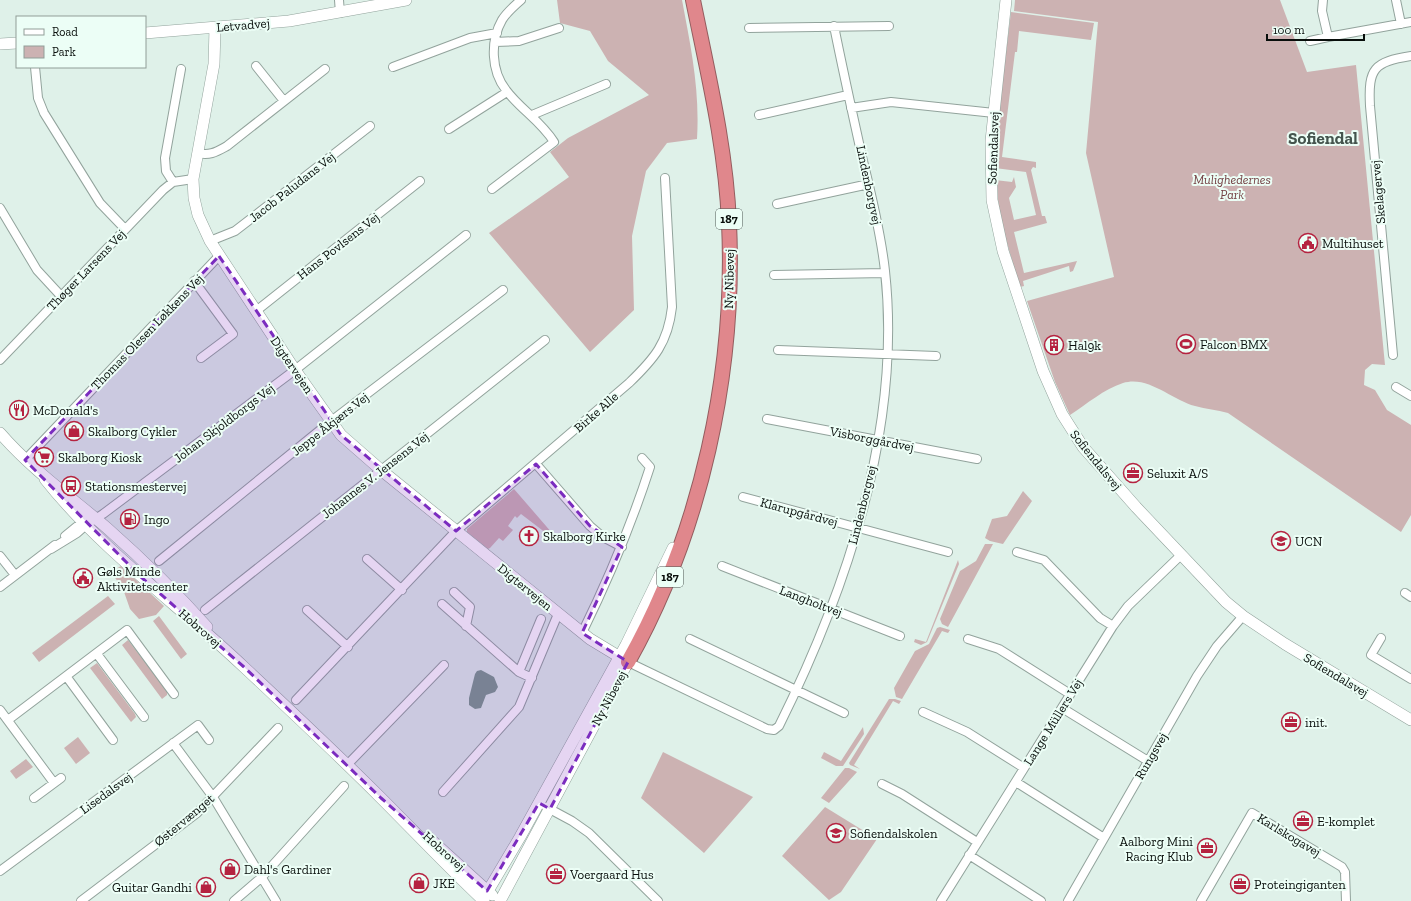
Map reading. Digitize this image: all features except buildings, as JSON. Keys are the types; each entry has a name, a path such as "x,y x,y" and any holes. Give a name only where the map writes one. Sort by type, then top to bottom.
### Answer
{"highway":[{"name":"Ny Nibevej","path":"624,660 656,608 677,561 690,524 710,439 720,383 731,290 729,222 723,161 693,0"},
{"name":"Ny Nibevej","path":"680,531 698,487"}],"street":[{"path":"339,0 340,13"},
{"name":"Letvadvej","path":"146,33 251,26 340,13 406,0"},
{"path":"492,189 554,142 532,115 507,92 498,79 494,52 497,32 502,21 521,0"},
{"name":"Sofiendalsvej","path":"1006,0 994,113 990,171 992,200 998,230 1049,387 1062,414 1083,447 1181,555 1221,597 1242,616 1285,644 1410,718"},
{"path":"1323,0 1322,11 1328,37"},
{"path":"1396,0 1401,24"},
{"path":"1310,41 1411,22"},
{"name":"Lindenborgvej","path":"624,660 767,729 774,730 779,726 796,691 831,608 857,528 877,439 887,354 888,322 885,273 869,184 848,95 834,26"},
{"path":"749,28 889,26"},
{"name":"Digtervejen","path":"215,28 215,59 193,179 194,198 198,215 219,256 330,422 356,449 558,614 602,648 624,660"},
{"path":"495,42 505,43 519,41 559,28"},
{"path":"393,67 470,38 497,32"},
{"path":"0,44 16,43"},
{"name":"Skelagervej","path":"1392,355 1371,114 1370,82 1372,74 1382,64 1389,60 1411,56"},
{"path":"256,66 284,101"},
{"path":"35,68 38,98 44,112 100,203 125,229"},
{"path":"181,68 164,166 173,182 193,179"},
{"path":"197,153 207,155 214,154 227,146 325,69"},
{"path":"532,115 606,84"},
{"path":"449,129 507,92"},
{"path":"759,115 848,95"},
{"path":"852,108 891,102 994,113"},
{"name":"Jacob Paludans Vej","path":"210,241 226,235 244,224 370,126"},
{"name":"Birke Alle","path":"296,700 402,590 456,531 536,464 646,366 660,349 666,338 670,324 672,307 665,178"},
{"name":"Hans Povlsens Vej","path":"256,311 420,181"},
{"name":"Thøger Larsens Vej","path":"0,360 162,190 173,182"},
{"path":"777,204 869,184"},
{"path":"0,208 37,270 61,296"},
{"path":"0,225 7,220"},
{"name":"Johan Skjoldborgs Vej","path":"90,522 295,370 466,235"},
{"name":"Thomas Olesen Løkkens Vej","path":"21,456 219,256"},
{"path":"774,275 885,273"},
{"path":"194,281 233,334 201,358"},
{"name":"Jeppe Åkjærs Vej","path":"159,561 330,422 503,290"},
{"name":"Johannes V. Jensens Vej","path":"205,610 545,340"},
{"path":"778,350 936,356"},
{"path":"1396,387 1411,396"},
{"name":"Visborggårdvej","path":"767,418 977,459"},
{"name":"Hobrovej","path":"0,433 21,456 90,522 111,532 186,603 244,667 381,798 438,856 490,899"},
{"name":"Hobrovej","path":"0,441 21,456"},
{"path":"582,632 622,546 650,468 642,458"},
{"path":"536,464 590,526 603,537 622,546"},
{"name":"Klarupgårdvej","path":"744,497 948,552"},
{"path":"0,587 51,549 76,527 90,522"},
{"name":"Ny Nibevej","path":"490,899 550,809 624,660 645,608 680,531"},
{"path":"1017,552 1036,556 1044,560 1100,618 1113,626"},
{"name":"Lange Müllers Vej","path":"941,901 1113,626 1128,606 1181,555"},
{"path":"0,556 15,575"},
{"path":"367,559 402,590"},
{"name":"Langholtvej","path":"722,566 900,636"},
{"path":"454,592 470,607 466,626"},
{"path":"442,604 520,672 532,678"},
{"path":"307,610 348,647"},
{"name":"Digtervejen","path":"442,792 519,707 558,614"},
{"name":"Rungsvej","path":"1068,901 1197,676 1217,646 1242,616"},
{"name":"Digtervejen","path":"520,672 541,619"},
{"path":"8,720 127,630 174,694"},
{"path":"968,638 999,649 1070,694"},
{"path":"1382,638 1371,655 1411,679"},
{"path":"690,639 844,713"},
{"path":"97,654 144,717"},
{"name":"Ny Nibevej","path":"490,899 520,837 539,803 624,660"},
{"path":"347,765 444,664"},
{"path":"66,676 113,740"},
{"path":"1062,708 1148,761"},
{"path":"0,710 57,780 34,798"},
{"path":"923,712 967,732 1024,768"},
{"name":"Lisedalsvej","path":"0,871 198,725 209,740"},
{"name":"Østervænget","path":"81,901 197,813 278,728"},
{"path":"173,743 213,797 276,901"},
{"path":"1016,782 1104,838"},
{"path":"882,784 902,794 977,842"},
{"path":"234,901 262,877 344,786"},
{"name":"Hobrovej","path":"381,798 414,824 490,899"},
{"path":"539,803 572,821 589,834 658,901"},
{"name":"Karlskogavej","path":"1201,901 1252,813 1342,867 1345,872 1346,901"},
{"path":"969,856 1041,901"}],"highlighted area":[{"path":"219,256 341,435 456,531 536,464 590,526 622,547 582,633 628,662 550,809 539,803 487,891 381,798 244,667 141,577 25,460"}],"green space":[{"path":"557,0 682,0 696,86 698,121 697,139 667,143 646,171 632,236 634,310 590,352 489,233 569,177 550,152 568,138 649,95 608,61 590,31 560,23"},
{"name":"Mulighedernes Park","path":"1015,0 1280,0 1307,72 1356,65 1385,365 1372,364 1365,370 1364,385 1375,390 1387,410 1411,425 1411,515 1401,532 1228,413 1186,403 1151,385 1132,381 1123,383 1102,393 1070,415 1055,382 1027,301 1114,277 1086,153 1098,22 1014,11"},
{"path":"1011,12 1094,23 1091,40 1019,31 1002,157 1036,162 1036,168 1033,167 1031,170 1042,216 1045,216 1047,223 1014,232 1024,273 1077,261 1073,271 1070,272 1069,266 1023,281 1024,286 1020,287 1002,226 995,180 1012,182 1014,177 1016,187 1009,198 1014,220 1036,215 1026,172 995,168 1000,102"},
{"path":"514,489 559,541 559,543 521,514 517,518 515,516 508,526 513,530 503,541 499,538 488,549 467,532 467,529"},
{"path":"1023,491 1032,501 1003,544 990,541 985,538 992,519 1007,516"},
{"path":"985,544 993,544 948,627 942,624 940,619 960,571 976,561"},
{"path":"958,560 959,564 927,642 921,645 914,642 915,639 926,642"},
{"path":"121,566 164,606 156,615 139,619 130,609 123,589 111,572"},
{"path":"108,596 115,604 39,662 32,653"},
{"path":"159,616 187,654 181,659 153,621"},
{"path":"940,627 950,630 948,633 942,631 902,699 896,697 894,688 915,651 929,644 937,628"},
{"path":"128,640 167,691 167,695 162,699 122,645"},
{"path":"97,663 135,714 136,717 131,722 90,668"},
{"path":"889,699 901,701 899,704 893,701 854,765 860,769 850,765 849,763"},
{"path":"863,727 864,734 843,766 836,766 821,758 824,752 841,761"},
{"path":"78,737 90,753 76,764 64,748"},
{"path":"663,752 753,797 704,853 641,798"},
{"path":"26,759 33,767 16,779 10,771"},
{"path":"845,768 849,768 857,772 829,803 821,798"},
{"path":"825,807 877,839 841,892 829,900 782,856"}],"shaded area":[{"path":"481,670 494,677 498,687 495,692 486,695 481,708 475,709 469,705 469,698 475,674 477,671"}],"place":[{"name":"Multihuset","path":"1308,243"},
{"name":"Falcon BMX","path":"1186,344"},
{"name":"Hal9k","path":"1054,345"},
{"name":"McDonald's","path":"19,410"},
{"name":"Skalborg Cykler","path":"74,431"},
{"name":"Skalborg Kiosk","path":"44,457"},
{"name":"Seluxit A/S","path":"1133,473"},
{"name":"Stationsmestervej","path":"71,486"},
{"name":"Ingo","path":"130,519"},
{"name":"Skalborg Kirke","path":"529,536"},
{"name":"UCN","path":"1281,541"},
{"name":"Gøls Minde Aktivitetscenter","path":"83,578"},
{"name":"init.","path":"1291,722"},
{"name":"E-komplet","path":"1303,821"},
{"name":"Sofiendalskolen","path":"836,833"},
{"name":"Aalborg Mini Racing Klub","path":"1207,848"},
{"name":"Dahl's Gardiner","path":"230,869"},
{"name":"Voergaard Hus","path":"556,874"},
{"name":"JKE","path":"419,883"},
{"name":"Proteingiganten","path":"1240,884"},
{"name":"Guitar Gandhi","path":"206,887"}],"district":[{"name":"Sofiendal","path":"1323,138"}]}
